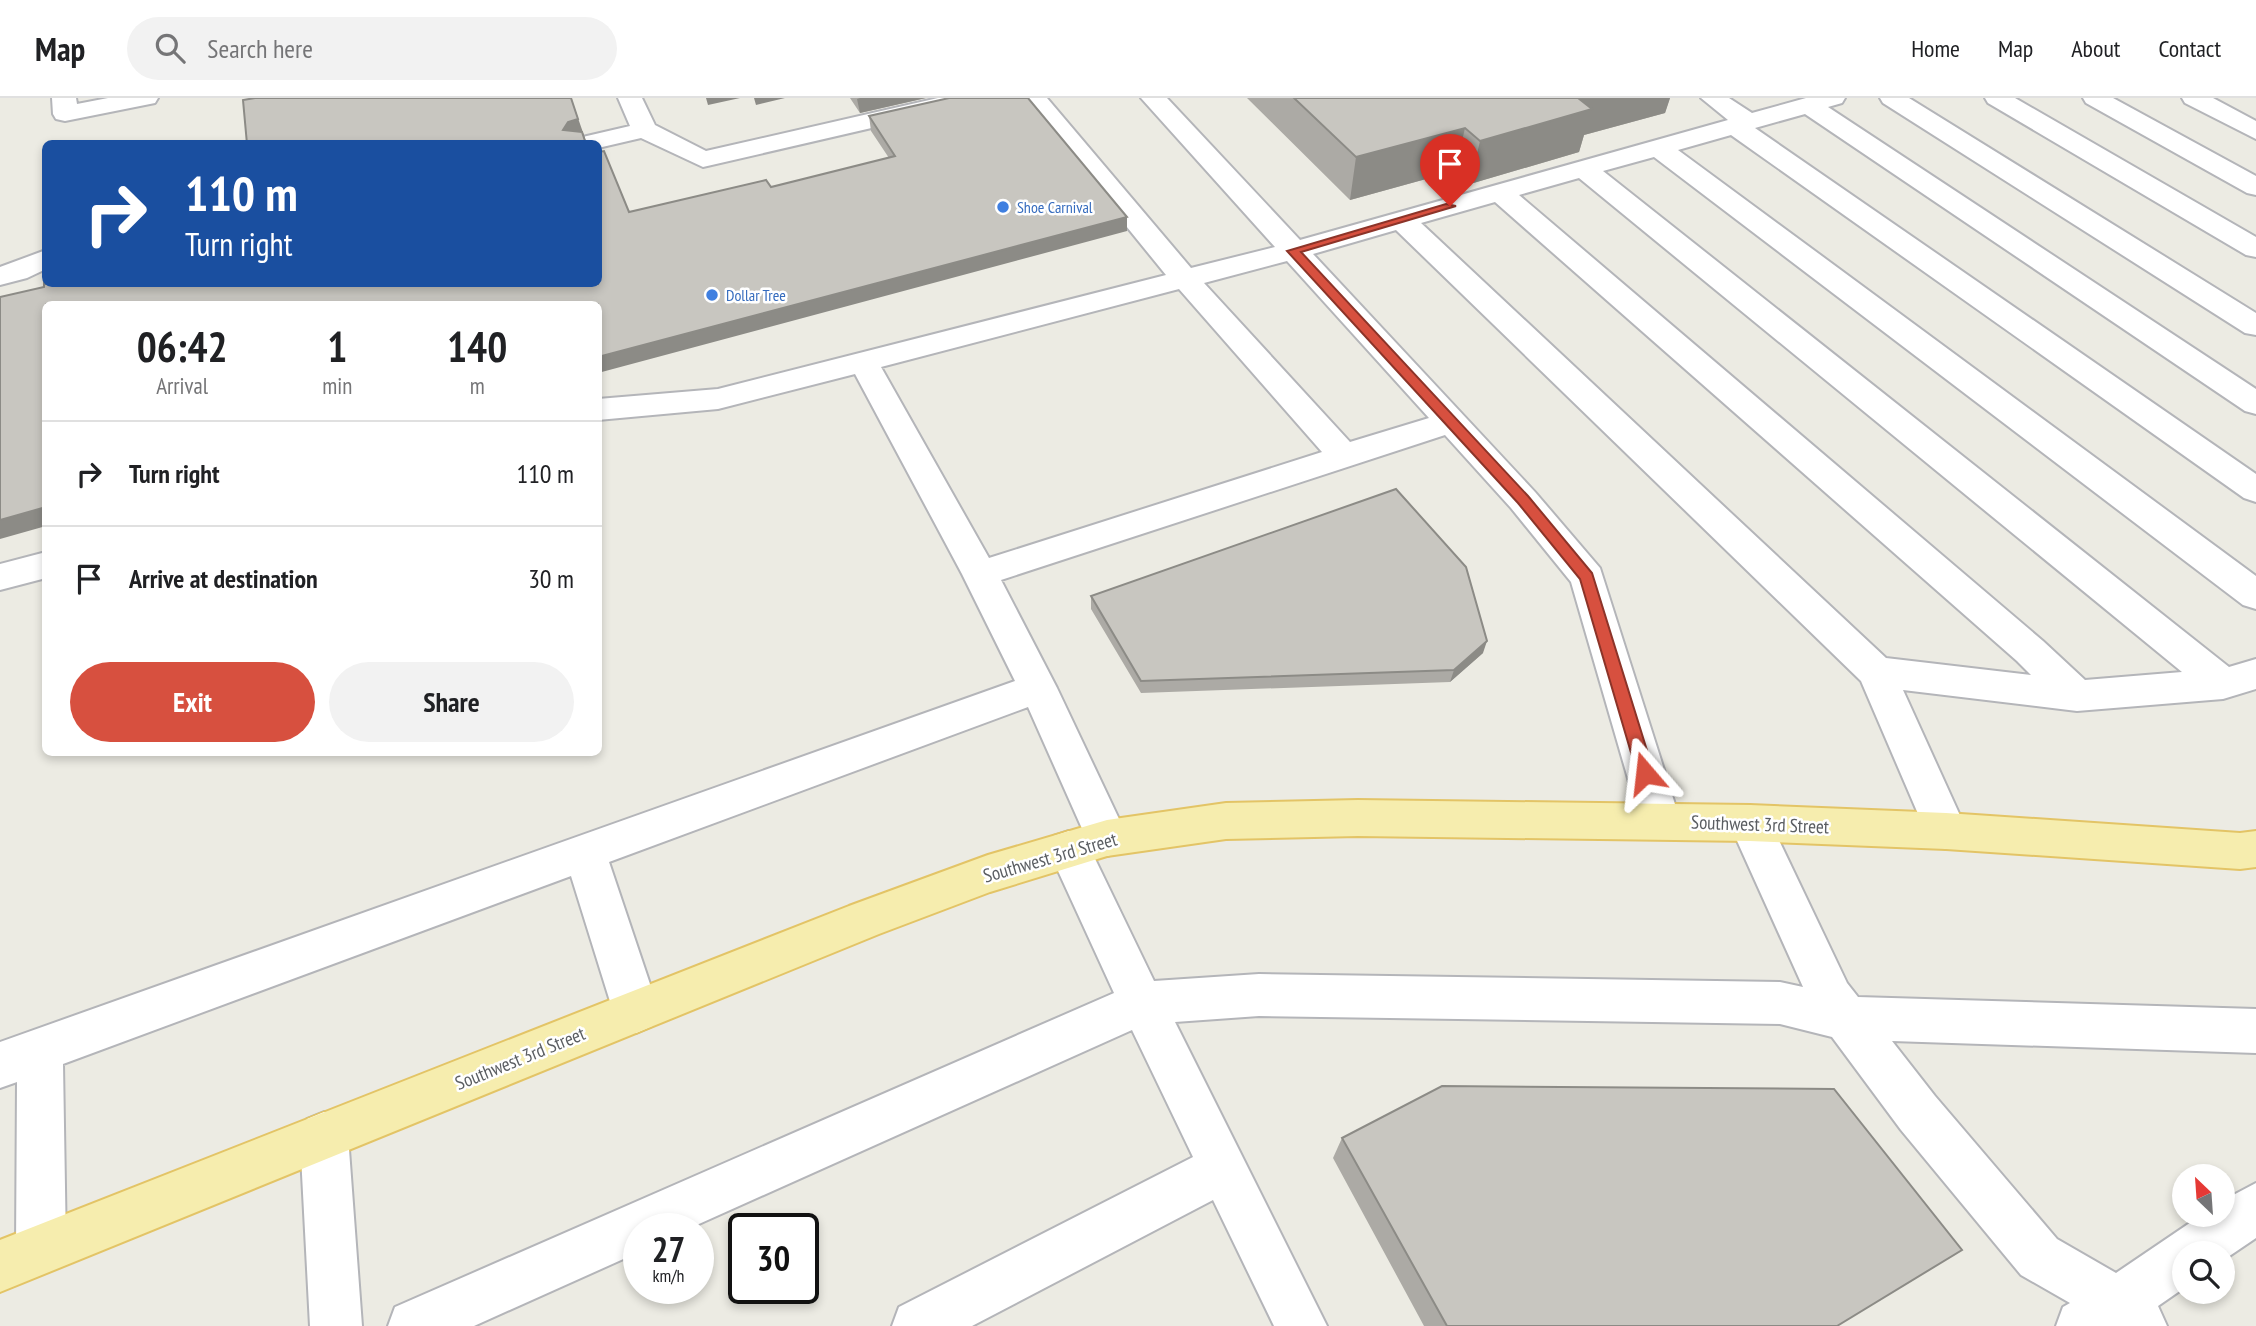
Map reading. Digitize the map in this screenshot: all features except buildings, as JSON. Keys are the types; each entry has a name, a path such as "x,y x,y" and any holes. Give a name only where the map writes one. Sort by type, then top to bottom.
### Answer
{"main road":[{"name":"Southwest 3rd Street","path":"20,1258 864,920 988,874 1088,843 1226,821 1358,818 1750,823 1945,831 2240,851 2256,849"}],"street":[{"path":"64,115 146,98"},
{"path":"631,98 644,131"},
{"path":"602,140 644,131 704,159 971,98"},
{"path":"1034,98 1185,279 1344,456"},
{"path":"1153,98 1523,500 1587,577 1660,820"},
{"path":"1713,98 1742,124 2256,491"},
{"path":"1892,98 2256,326"},
{"path":"1997,98 2256,249"},
{"path":"2095,98 2256,187"},
{"path":"2194,98 2256,131"},
{"path":"602,411 718,399 1293,251 1821,101 2256,404"},
{"path":"1658,147 2256,595"},
{"path":"1584,169 2240,679"},
{"path":"1499,192 2019,642 2077,696"},
{"path":"1401,220 1876,672 1945,831"},
{"path":"0,276 17,272 42,260"},
{"path":"863,361 980,574 1038,688 1142,1003 1301,1326"},
{"path":"980,574 1451,422"},
{"path":"0,577 42,566"},
{"path":"1876,672 2077,696 2240,679"},
{"path":"20,1258 20,1058 1038,688"},
{"path":"1750,823 1831,998 1918,1113 2039,1257 2114,1318 2172,1268"},
{"path":"585,853 636,1011"},
{"path":"414,1326 1142,1003 1259,995 1780,1003 1846,1018 2256,1031"},
{"path":"324,1136 336,1326"},
{"path":"918,1326 1223,1168"},
{"path":"2208,1241 2256,1208"}],"place":[{"name":"Shoe Carnival","path":"1003,207"},
{"name":"Dollar Tree","path":"712,295"}],"route":[{"path":"1450,206 1293,251 1523,500 1587,577 1645,773"}]}
